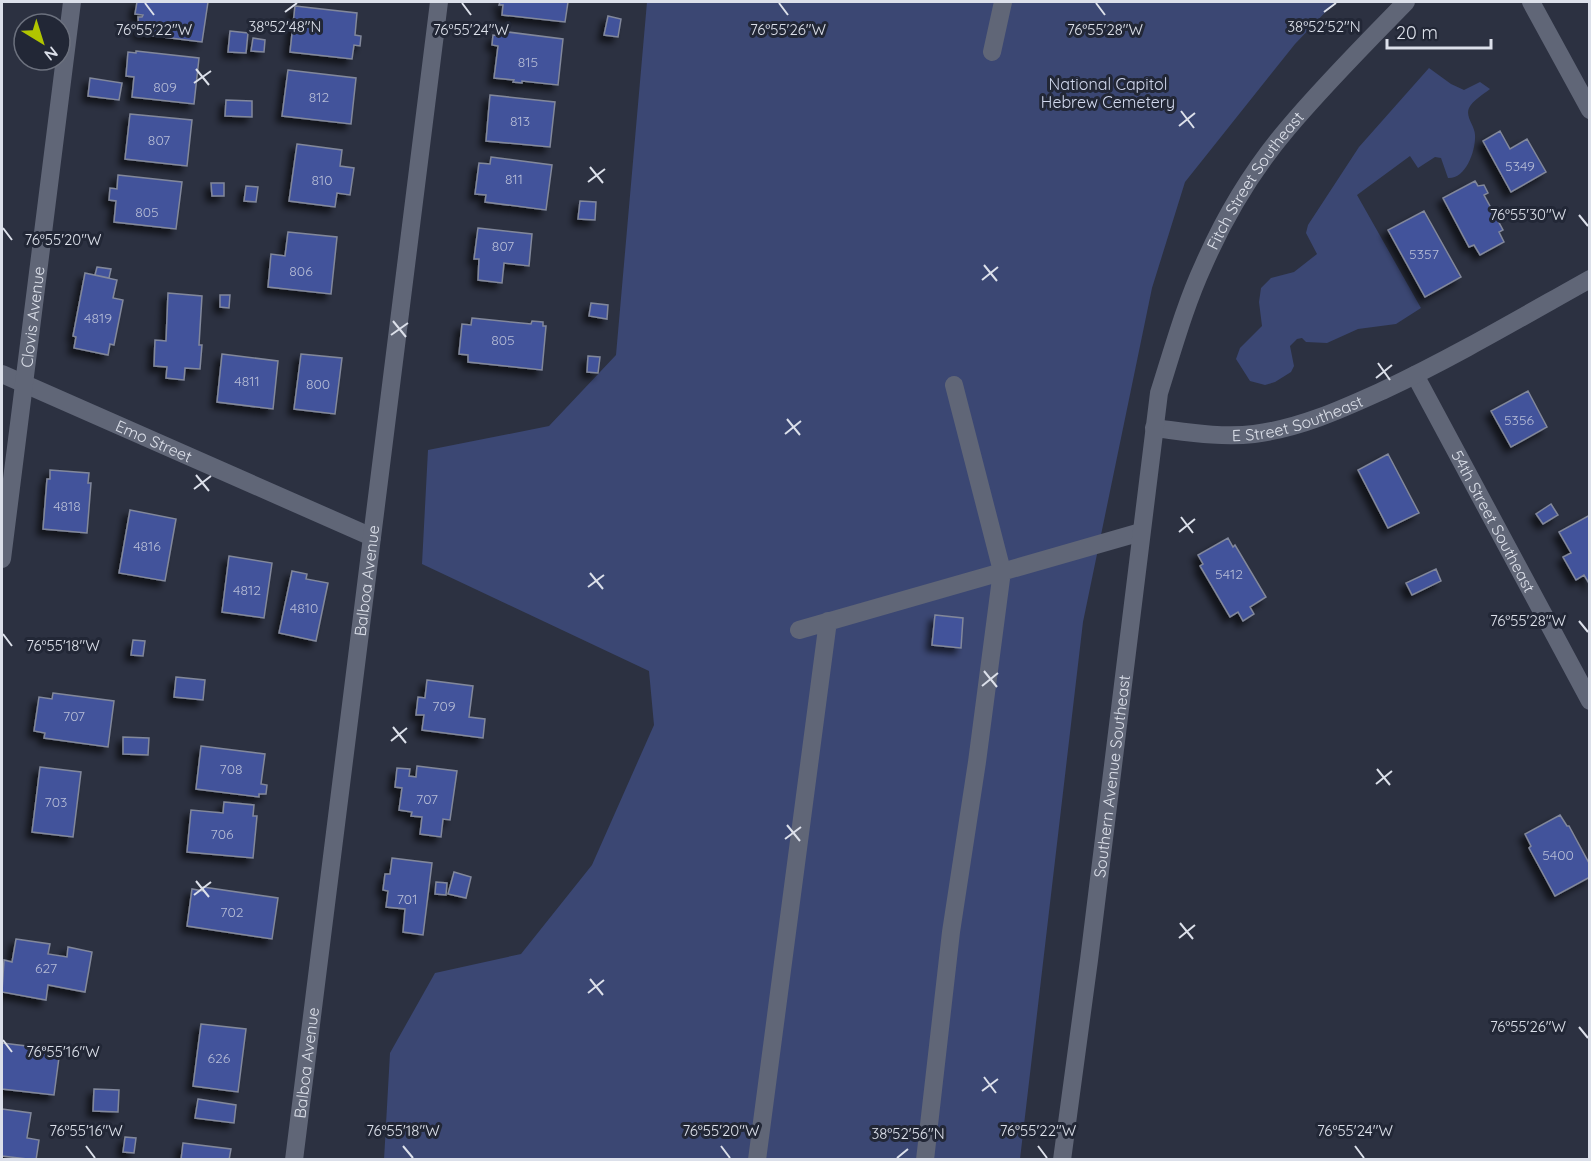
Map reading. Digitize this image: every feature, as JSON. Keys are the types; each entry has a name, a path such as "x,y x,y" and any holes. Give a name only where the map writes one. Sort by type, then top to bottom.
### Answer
{"street":[{"name":"Clovis Avenue","path":"2,559 72,2"},
{"name":"Balboa Avenue","path":"294,1160 439,2"},
{"path":"992,52 1003,2"},
{"name":"Fitch Street Southeast","path":"1159,393 1186,308 1204,264 1222,227 1253,175 1287,129 1406,2"},
{"path":"1531,2 1590,110"},
{"name":"E Street Southeast","path":"1154,428 1213,435 1252,434 1319,419 1442,362 1590,279"},
{"name":"Emo Street","path":"2,374 372,537"},
{"name":"54th Street Southeast","path":"1415,375 1590,701"},
{"path":"925,1160 951,932 1002,571 954,385"},
{"name":"Southern Avenue Southeast","path":"1062,1160 1159,393"},
{"path":"799,630 1141,532"},
{"path":"757,1160 828,621"}],"green space":[{"name":"National Capitol Hebrew Cemetery","path":"647,2 1335,2 1295,44 1185,182 1152,288 1083,622 1020,1159 384,1160 390,1053 435,973 521,954 592,865 654,725 649,671 422,564 428,450 549,426 616,355"},
{"path":"1429,68 1451,84 1464,90 1480,82 1490,89 1475,100 1468,111 1475,135 1474,148 1469,162 1460,174 1448,178 1441,158 1435,157 1418,168 1410,156 1357,195 1421,308 1396,324 1358,329 1327,343 1297,339 1290,346 1294,366 1291,372 1265,385 1250,381 1236,359 1240,348 1262,326 1259,302 1261,288 1271,278 1294,272 1317,254 1306,233 1308,225 1359,147"}],"building":[{"path":"137,2 208,2 202,42 139,34 138,17 143,15 135,14"},
{"path":"500,2 568,2 565,22 502,15 503,5 499,5"},
{"path":"295,6 357,13 355,35 361,36 360,46 354,45 352,59 290,52"},
{"path":"608,16 621,19 618,37 604,35"},
{"path":"230,31 248,33 246,53 228,52"},
{"path":"500,31 563,39 558,85 522,81 522,83 494,78 498,46 492,45 493,35 499,36"},
{"path":"253,38 265,40 264,52 251,51"},
{"path":"136,51 199,58 194,104 132,97 134,77 126,76 128,52 136,53"},
{"path":"288,70 356,78 351,124 282,116"},
{"path":"90,78 122,83 119,100 88,96"},
{"path":"490,95 555,102 550,147 486,141"},
{"path":"226,100 252,101 252,117 225,116"},
{"path":"130,114 192,120 187,166 125,159"},
{"path":"1500,131 1510,149 1527,139 1546,172 1511,192 1483,141"},
{"path":"297,144 342,150 340,166 354,168 350,195 337,193 335,207 289,201"},
{"path":"491,157 552,165 546,210 485,202 486,195 475,194 479,163 490,164"},
{"path":"118,175 182,182 176,229 114,222 116,201 109,200 110,188 117,189"},
{"path":"1475,181 1478,186 1484,185 1488,193 1484,195 1503,230 1499,232 1504,242 1480,255 1474,245 1469,247 1443,198"},
{"path":"211,183 224,183 224,196 212,196"},
{"path":"246,186 258,187 256,202 244,201"},
{"path":"580,201 596,202 595,220 578,219"},
{"path":"1424,211 1461,277 1425,297 1388,230"},
{"path":"478,228 532,234 529,266 504,263 502,283 478,280 479,259 474,259"},
{"path":"288,232 337,237 331,294 268,287 271,254 285,256"},
{"path":"97,267 111,269 109,278 95,275"},
{"path":"85,273 117,280 113,298 123,300 114,345 110,344 108,355 74,348 76,337 73,336"},
{"path":"168,293 202,296 200,369 185,368 184,380 166,378 167,367 154,366 155,340 166,341"},
{"path":"220,295 230,295 229,308 220,307"},
{"path":"591,303 608,305 607,319 589,316"},
{"path":"472,318 531,324 532,321 543,322 543,326 546,326 542,370 468,362 468,355 459,354 462,324 471,325"},
{"path":"222,354 278,361 273,409 217,402"},
{"path":"301,354 342,358 335,414 294,409"},
{"path":"588,356 600,357 598,373 587,372"},
{"path":"1528,391 1547,427 1511,447 1491,411"},
{"path":"1388,454 1419,513 1388,528 1358,470"},
{"path":"50,470 89,473 88,483 91,483 87,533 43,529 47,479 50,479"},
{"path":"1551,504 1558,515 1543,524 1536,514"},
{"path":"130,510 176,519 165,581 119,573"},
{"path":"1590,515 1590,585 1584,575 1576,580 1563,557 1571,553 1559,532"},
{"path":"1228,538 1233,547 1235,545 1266,597 1250,607 1254,614 1243,621 1238,612 1230,617 1200,566 1203,564 1198,555"},
{"path":"229,556 272,563 264,618 222,612"},
{"path":"1436,569 1441,581 1412,595 1406,583"},
{"path":"292,571 307,574 306,579 328,583 316,641 279,633"},
{"path":"935,615 963,618 961,648 932,645"},
{"path":"133,640 145,641 143,656 131,655"},
{"path":"176,677 205,680 203,700 174,697"},
{"path":"427,680 473,686 469,717 485,719 483,738 422,730 424,715 416,715 418,697 425,698"},
{"path":"53,693 114,701 108,747 44,738 45,733 34,731 39,697 52,699"},
{"path":"123,737 149,738 148,755 123,754"},
{"path":"201,746 265,754 261,784 267,785 266,794 259,794 259,797 196,789"},
{"path":"417,766 457,771 450,820 443,819 441,837 420,834 422,817 411,816 412,812 399,810 402,788 395,787 397,768 410,769 409,776 416,777"},
{"path":"40,767 81,772 73,837 32,832"},
{"path":"224,802 254,805 253,816 257,816 253,858 187,852 191,810 223,813"},
{"path":"1560,815 1569,826 1590,865 1590,877 1555,896 1529,848 1531,846 1525,834"},
{"path":"392,858 432,863 423,935 403,932 405,909 386,907 388,891 383,890 385,874 390,874"},
{"path":"454,872 471,877 466,898 448,894"},
{"path":"436,882 447,883 446,895 435,894"},
{"path":"203,887 278,898 272,939 187,926 192,889 203,891"},
{"path":"16,939 50,944 48,954 67,957 68,947 92,952 85,992 48,985 46,1000 2,992 4,960 12,962"},
{"path":"201,1024 246,1029 238,1092 193,1086"},
{"path":"2,1043 60,1050 54,1095 2,1089"},
{"path":"94,1089 119,1090 118,1112 93,1111"},
{"path":"198,1099 236,1105 234,1123 195,1118"},
{"path":"2,1109 31,1113 27,1138 39,1140 36,1160 2,1156"},
{"path":"125,1137 136,1138 134,1153 123,1152"},
{"path":"183,1143 231,1149 229,1160 181,1160"}]}
